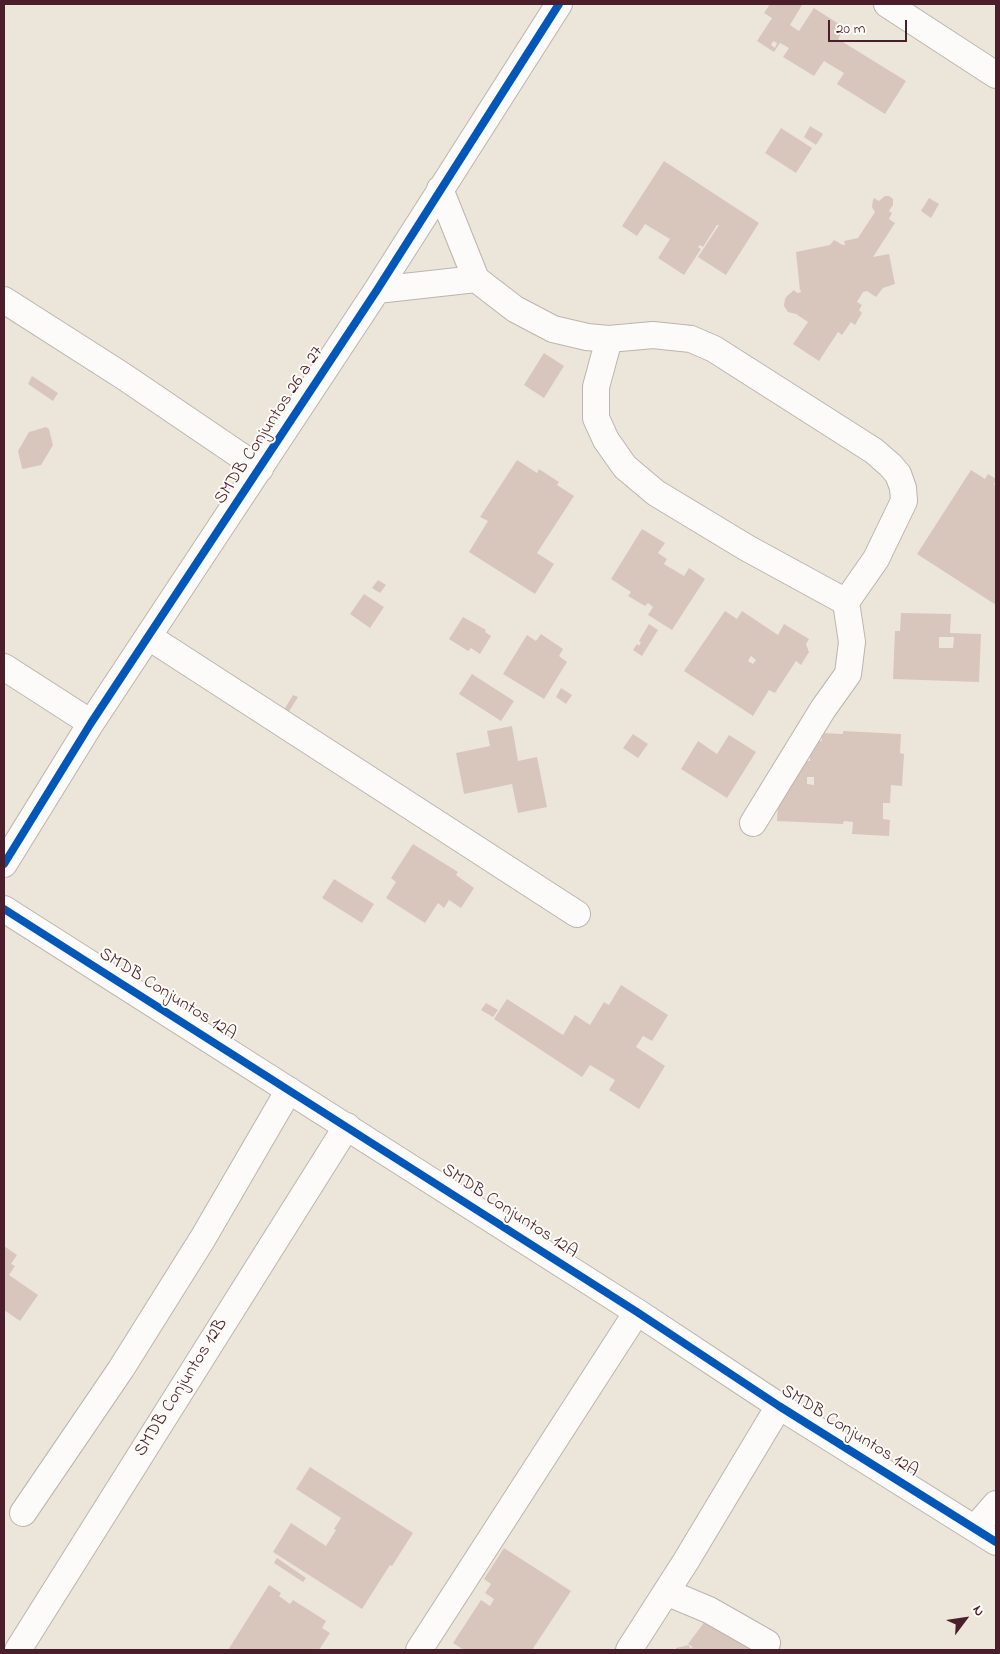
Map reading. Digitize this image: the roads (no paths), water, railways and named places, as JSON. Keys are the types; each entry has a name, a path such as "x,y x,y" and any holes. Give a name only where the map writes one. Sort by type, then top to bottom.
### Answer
{"street":[{"name":"SMDB Conjuntos 26 a 27","path":"4,864 91,723 377,290 440,188 559,4"},
{"path":"888,4 996,75"},
{"path":"440,188 476,279 516,309 553,329 587,337 610,339 652,335 691,339 714,349 874,452 898,474 903,488 904,501 876,559 846,602 852,642 848,674 822,709 753,823"},
{"path":"377,290 476,279"},
{"path":"4,300 123,376 260,469"},
{"path":"610,339 596,387 596,418 606,440 625,467 656,493 747,548 846,602"},
{"path":"148,638 577,914"},
{"path":"4,667 91,723"},
{"name":"SMDB Conjuntos 12A","path":"4,909 637,1312 779,1406 986,1535"},
{"path":"23,1513 126,1360 203,1238 289,1090"},
{"name":"SMDB Conjuntos 12B","path":"18,1650 346,1126"},
{"path":"419,1650 637,1312"},
{"path":"629,1650 779,1406"},
{"path":"986,1535 996,1504"},
{"path":"666,1592 709,1610 767,1643"}]}
